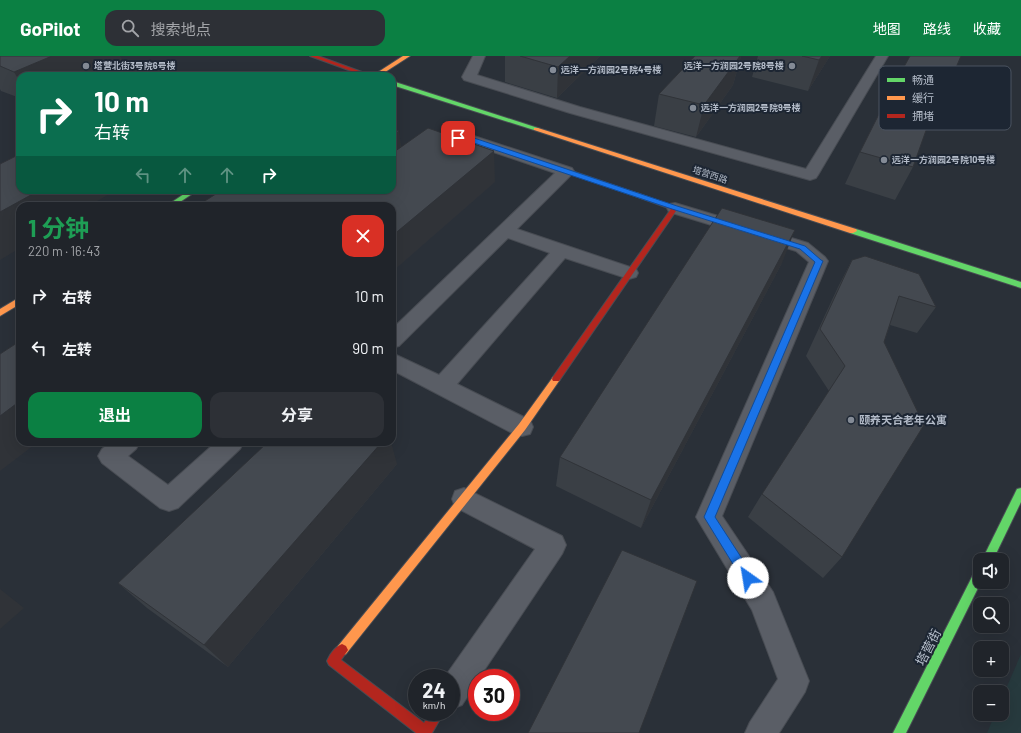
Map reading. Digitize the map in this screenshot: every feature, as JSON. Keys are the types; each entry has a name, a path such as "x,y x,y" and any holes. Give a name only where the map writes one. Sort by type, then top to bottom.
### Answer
{"street":[{"path":"313,56 359,72"},
{"path":"381,72 407,56"},
{"path":"479,56 469,77 575,110 810,175 882,56"},
{"name":"塔营西路","path":"396,84 1021,285"},
{"path":"396,177 447,138 469,139 675,208 802,247 819,261 709,517 763,602 794,681 762,733"},
{"path":"396,337 566,171"},
{"path":"176,202 188,194"},
{"path":"408,720 333,661 522,427 675,208"},
{"path":"504,231 629,273"},
{"path":"442,386 562,250"},
{"path":"0,313 16,303"},
{"path":"396,363 522,427"},
{"path":"123,446 110,456 169,500 228,446"},
{"path":"990,553 1021,492"},
{"path":"460,681 553,545 464,498"},
{"name":"塔营街","path":"899,733 973,588"},
{"path":"410,721 424,732 432,721"}],"green space":[{"path":"1021,654 1021,733 987,733 992,721 1009,721 1009,685 1008,685"}],"building":[{"path":"0,56 52,56 14,72 0,66"},
{"path":"520,56 570,56 558,67"},
{"path":"695,56 740,56 704,105 659,94"},
{"path":"802,56 822,56 819,60"},
{"path":"910,56 961,56 957,66 904,66"},
{"path":"879,114 879,130 926,130 913,167 860,152"},
{"path":"428,128 494,151 396,233 396,202 203,202 216,194 396,194 396,151"},
{"path":"16,156 16,194 33,194 0,212 0,164"},
{"path":"722,208 795,230 651,500 560,457"},
{"name":"颐养天合老年公寓","path":"865,256 919,274 936,307 899,296 884,342 924,425 842,557 762,494 845,366 820,329 852,260"},
{"path":"16,344 16,404 0,416 0,354"},
{"path":"264,446 378,446 204,645 118,583"},
{"path":"622,550 697,581 639,733 528,733"}],"traffic: fast":[{"path":"396,84 536,129"},
{"path":"566,171 637,195"},
{"path":"176,202 188,194"},
{"path":"853,231 1021,285"},
{"path":"990,553 1021,492"},
{"path":"899,733 973,587"}],"traffic: slow":[{"path":"381,72 407,56"},
{"path":"536,129 853,231"},
{"path":"0,313 16,303"},
{"path":"342,650 522,427 556,379"}],"traffic: jam":[{"path":"313,56 359,72"},
{"path":"556,379 675,208 637,195"},
{"path":"342,650 333,661 408,719"},
{"path":"411,721 425,732 432,721"}],"place":[{"name":"塔营北街3号院6号楼","path":"86,66"},
{"name":"远洋一方润园2号院8号楼","path":"792,66"},
{"name":"远洋一方润园2号院4号楼","path":"553,70"},
{"name":"远洋一方润园2号院9号楼","path":"693,108"},
{"name":"远洋一方润园2号院10号楼","path":"884,160"},
{"name":"颐养天合老年公寓","path":"851,420"}],"route":[{"path":"458,138 469,139 675,208 802,247 819,261 709,517 748,578"}]}
